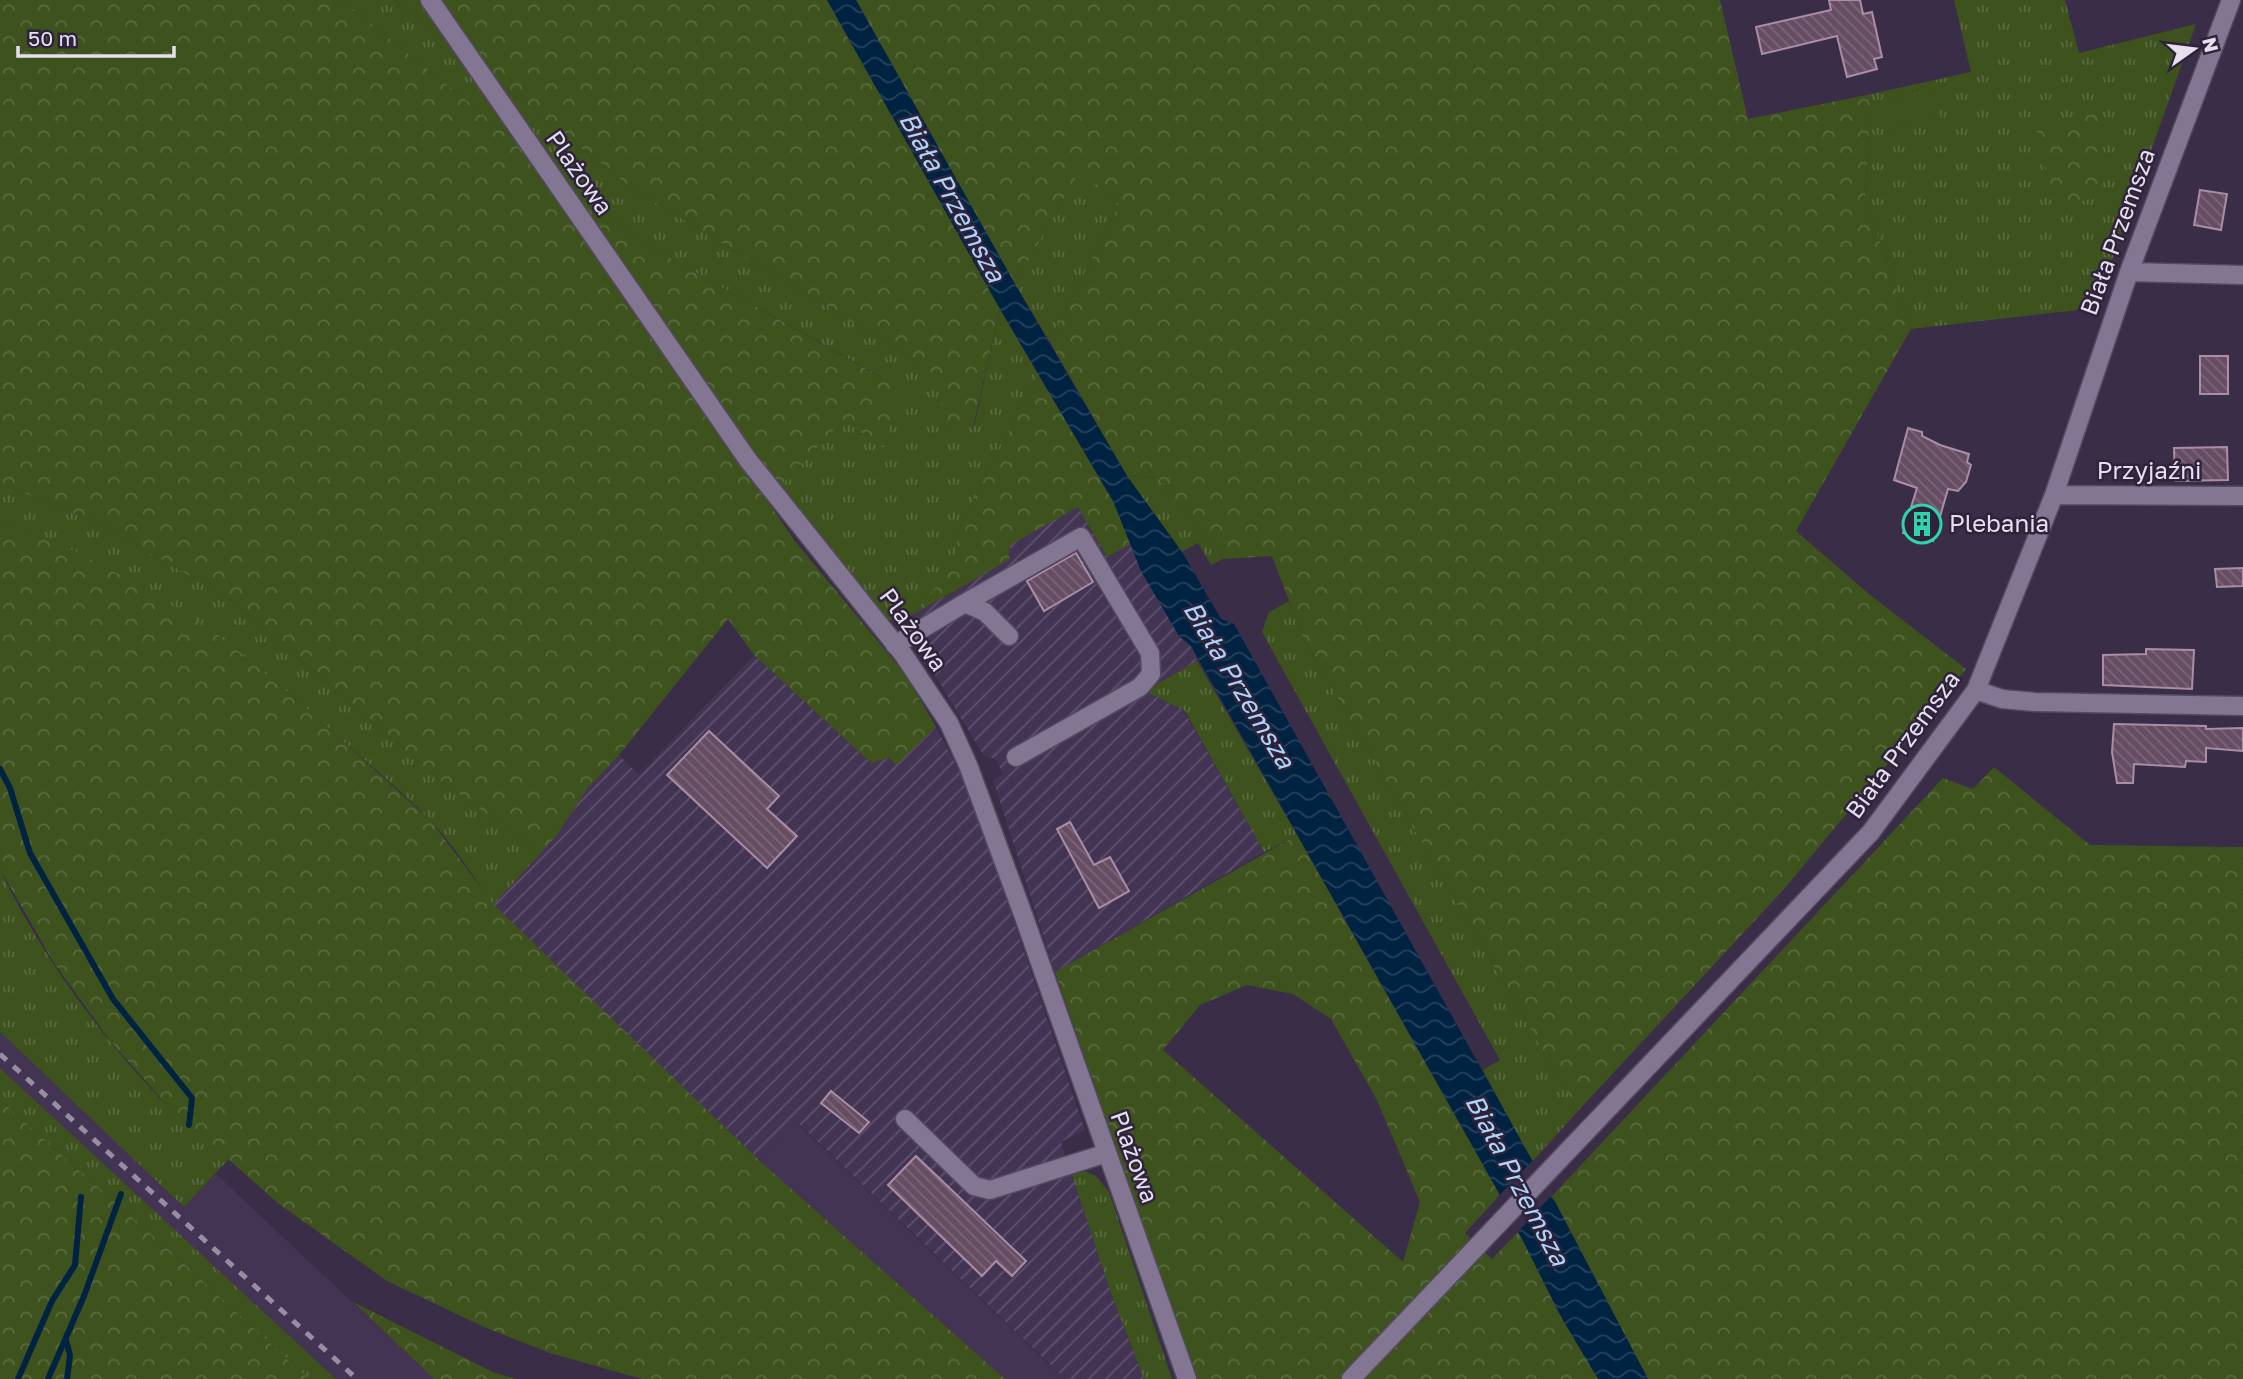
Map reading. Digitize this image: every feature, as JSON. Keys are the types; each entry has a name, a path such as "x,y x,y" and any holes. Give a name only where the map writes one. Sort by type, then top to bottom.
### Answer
{"street":[{"name":"Plażowa","path":"430,0 748,460 895,645 948,723 968,765 1187,1379"},
{"name":"Biała Przemsza","path":"1351,1379 1871,832 1976,690 2054,495 2129,272 2231,0"},
{"path":"2129,272 2243,275"},
{"name":"Przyjaźni","path":"2054,495 2243,496"},
{"path":"895,645 1081,537 1150,653 1151,674 1140,687 1016,757"},
{"path":"965,603 985,612 1009,636"},
{"path":"1976,690 2002,699 2035,702 2243,706"},
{"path":"905,1119 974,1185 990,1190 1107,1153"}],"shaded area":[{"path":"1078,506 1107,557 1131,544 1141,571 1179,636 1191,646 1197,661 1146,691 1184,711 1264,852 1055,972 993,780 1003,774 996,759 984,756 922,654 926,636 912,615 1009,560 1010,545"},
{"path":"754,655 871,763 889,758 897,764 936,727 968,788 1085,1130 1061,1142 1111,1293 1144,1379 1065,1379 796,1121 760,1161 493,905 557,835 587,789 619,755 639,775"},
{"path":"0,1032 184,1206 216,1174 434,1379 336,1379 0,1068"},
{"path":"795,1121 1065,1379 1005,1379 760,1161"}],"green space":[{"path":"0,0 342,0 642,242 898,387 884,448 843,420 767,500 794,540 905,674 936,727 896,765 889,758 871,763 754,655 728,619 619,755 587,789 557,835 541,853 442,782 234,602 105,526 0,483"},
{"path":"342,0 394,0 633,189 900,351 943,380 942,425 974,427 1000,309 1038,374 958,531 956,564 912,615 902,623 886,619 781,485 843,419 884,447 881,377 642,242"},
{"path":"394,0 827,0 1000,309 973,428 941,425 942,380 900,351 633,189"},
{"path":"856,0 1720,0 1748,119 1871,94 1865,199 1911,329 1796,531 1869,594 1966,669 1785,888 1578,1111 1304,640 1272,556 1223,559 1159,478 1127,476 1050,342 1119,204 1080,170 1015,284"},
{"path":"1954,0 2065,0 2079,53 2196,24 2095,308 1911,329 1865,199 1871,94 1971,72"},
{"path":"1934,90 1941,116 1884,131 1878,104"},
{"path":"2098,113 2103,196 2055,208 2036,128"},
{"path":"1080,169 1119,204 1050,342 1015,284"},
{"path":"1038,374 1113,501 1131,544 1107,557 1078,507 1010,545 1009,560 912,615 955,564 958,531"},
{"path":"1127,476 1159,478 1223,559 1211,565 1198,543 1182,552"},
{"path":"0,483 105,526 234,602 442,782 541,853 493,905 455,850 430,820 264,673 224,642 140,588 96,564 0,522"},
{"path":"0,522 73,550 145,588 226,641 311,712 431,821 494,905 760,1161 1005,1379 642,1379 550,1353 484,1327 387,1281 279,1204 168,1106 111,1042 54,963 0,869"},
{"path":"1289,601 1304,640 1578,1111 1532,1162 1483,1070 1500,1060 1262,632 1269,612"},
{"path":"1197,661 1297,835 1264,852 1185,711 1145,691"},
{"path":"1994,767 2090,845 2243,847 2243,1379 1648,1379 1552,1196 1943,778 1973,789"},
{"path":"1297,835 1500,1195 1465,1233 1492,1259 1518,1232 1598,1379 1197,1379 1055,972","holes":["1247,985 1293,994 1331,1019 1377,1100 1420,1202 1403,1262 1163,1050 1200,1005"]},
{"path":"0,869 33,931 97,1025 144,1082 168,1106 230,1158 184,1207 0,1032"},
{"path":"0,1068 336,1379 309,1379 0,1100"},
{"path":"0,1100 169,1250 309,1379 0,1379"},
{"path":"1084,1171 1096,1176 1109,1192 1172,1379 1144,1379 1111,1293 1072,1175"},
{"path":"353,1302 493,1372 515,1379 434,1379"}],"water":[{"path":"827,0 856,0 1015,284 1127,476 1182,552 1221,619 1234,624 1552,1196 1648,1379 1598,1379 1561,1317 1500,1195 1191,646 1179,636 1141,571 1113,501 1000,309"}],"pier":[{"path":"1534,1159 1554,1193 1515,1235 1497,1198"}],"building":[{"path":"1829,0 1860,0 1863,14 1872,12 1882,57 1874,59 1877,69 1847,77 1837,36 1762,54 1756,27 1831,10"},
{"path":"2200,190 2227,194 2221,230 2194,225"},
{"path":"2200,356 2228,356 2228,394 2200,394"},
{"path":"1908,428 1922,432 1922,436 1940,445 1969,454 1967,462 1971,465 1966,482 1958,491 1948,489 1933,541 1903,533 1917,488 1894,480"},
{"path":"2227,447 2228,480 2175,481 2174,448"},
{"path":"1076,553 1093,582 1044,611 1027,581"},
{"path":"2243,568 2243,586 2217,587 2215,569"},
{"path":"2146,649 2194,650 2192,689 2103,685 2103,655 2146,654"},
{"path":"2114,724 2206,726 2206,729 2243,728 2243,751 2206,748 2206,762 2186,761 2185,767 2134,764 2133,783 2117,783 2112,752"},
{"path":"709,731 779,796 767,809 797,836 767,868 667,775"},
{"path":"1070,822 1094,865 1110,857 1129,891 1099,908 1057,829"},
{"path":"831,1091 869,1122 859,1133 821,1103"},
{"path":"916,1156 1026,1261 1012,1276 996,1261 982,1276 888,1185"}],"waterway":[{"path":"0,769 10,788 30,853 113,999 192,1098 189,1125"},
{"path":"48,1379 84,1296 121,1194"},
{"path":"18,1379 52,1301 75,1265 81,1197"},
{"path":"66,1340 70,1355 67,1379"}],"railway":[{"path":"0,1054 357,1379"}],"place":[{"name":"Plebania","path":"1922,524"}]}
